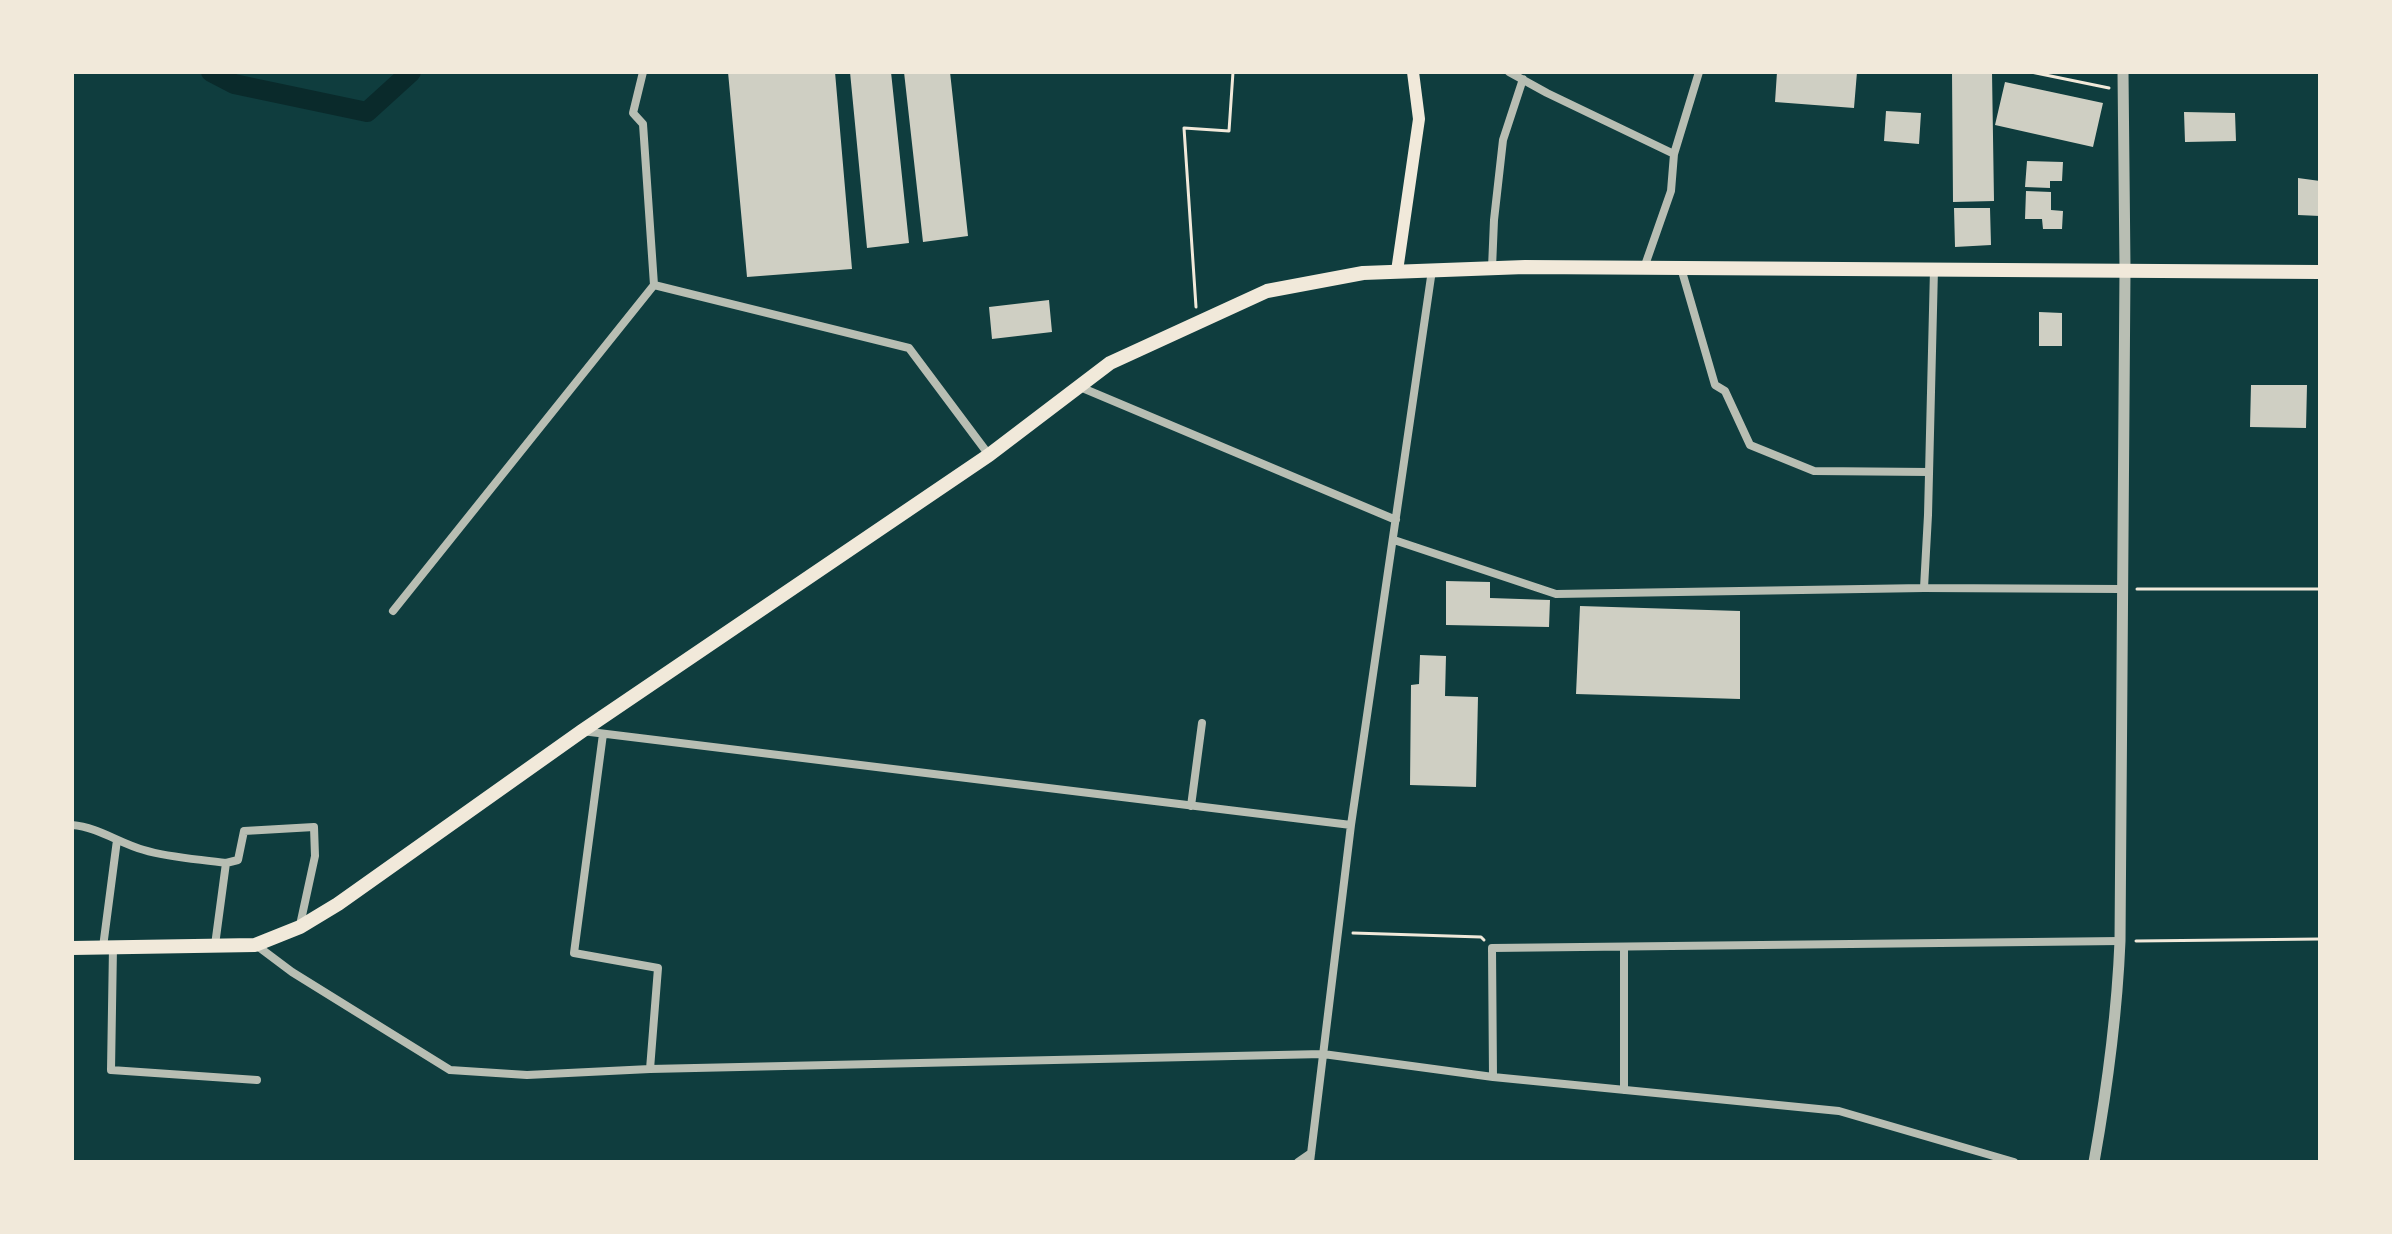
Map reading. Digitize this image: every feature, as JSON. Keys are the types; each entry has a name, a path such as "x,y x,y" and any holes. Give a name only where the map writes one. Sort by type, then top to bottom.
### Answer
{"main road":[{"path":"1397,271 1419,119 1413,72"},
{"path":"72,948 255,945 300,927 338,904 582,731 989,455 1110,363 1267,291 1363,273 1492,268 2320,272"}],"street":[{"path":"393,611 654,285 643,124 633,113 643,72"},
{"path":"1509,72 1674,154"},
{"path":"1644,268 1671,191 1674,154 1699,72"},
{"path":"2094,1162 2112,1052 2120,941 2125,269 2123,72"},
{"path":"1492,268 1503,140 1523,79"},
{"path":"1681,268 1715,385 1725,391 1750,445 1814,471 1929,472"},
{"path":"1924,588 1934,269"},
{"path":"1298,1162 1310,1158 1351,825 1432,270"},
{"path":"654,285 909,348 989,455"},
{"path":"1080,387 1396,520"},
{"path":"1394,540 1556,594 1924,588 2121,589"},
{"path":"1191,806 1202,723"},
{"path":"582,731 1351,825"},
{"path":"603,734 574,953 658,968 650,1069"},
{"path":"72,825 83,826 149,852 226,863 238,860 244,831 314,827 315,856 300,927"},
{"path":"117,840 108,947 111,1070 257,1080"},
{"path":"215,945 226,863"},
{"path":"1493,1077 1492,948 2120,941"},
{"path":"255,945 292,972 450,1070 527,1075 650,1069 1323,1054 1493,1077 1839,1111 2014,1162"},
{"path":"1624,947 1624,1090"}],"path":[{"path":"1197,323 1184,128 1229,131 1233,72"},
{"path":"2031,72 2123,91"},
{"path":"2121,589 2320,589"},
{"path":"1338,933 1481,937 1492,948"},
{"path":"2120,941 2320,939"}],"building":[{"path":"728,72 835,72 852,269 747,277"},
{"path":"850,72 891,72 909,243 867,248"},
{"path":"904,72 950,72 968,236 923,242"},
{"path":"1777,72 1857,72 1854,108 1775,102"},
{"path":"1952,72 1992,72 1994,201 1953,202"},
{"path":"2005,82 2103,103 2093,147 1995,125"},
{"path":"1886,111 1921,113 1919,144 1884,141"},
{"path":"2184,112 2235,113 2236,141 2185,142"},
{"path":"2027,161 2063,162 2062,181 2050,181 2050,188 2025,187"},
{"path":"2298,178 2320,181 2320,216 2298,215"},
{"path":"2026,191 2051,192 2051,210 2063,211 2062,229 2043,229 2042,219 2025,219"},
{"path":"1954,208 1990,208 1991,245 1955,247"},
{"path":"1049,300 1052,332 992,339 989,307"},
{"path":"2039,312 2062,313 2062,346 2039,346"},
{"path":"2251,385 2307,385 2306,428 2250,427"},
{"path":"1446,581 1490,582 1490,598 1550,600 1549,627 1446,625"},
{"path":"1580,606 1740,611 1740,699 1576,694"},
{"path":"1420,655 1446,656 1445,696 1478,697 1476,787 1410,785 1411,685 1419,684"}],"waterway":[{"path":"211,72 234,84 367,112 411,72"}]}
